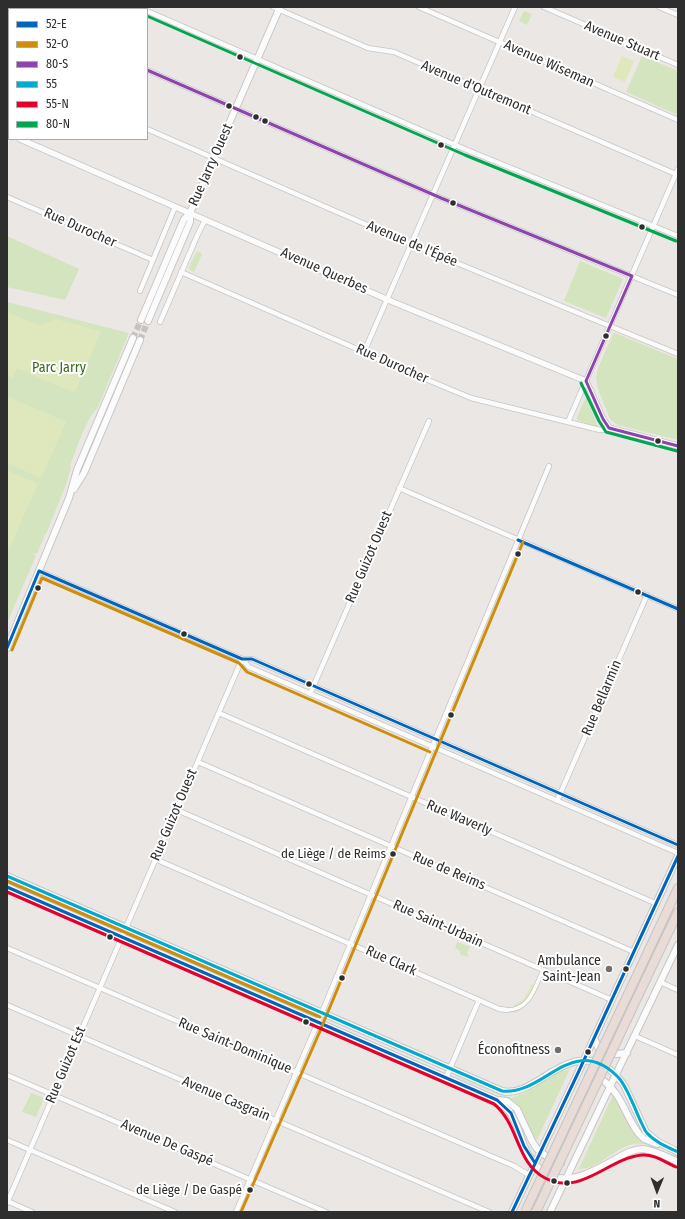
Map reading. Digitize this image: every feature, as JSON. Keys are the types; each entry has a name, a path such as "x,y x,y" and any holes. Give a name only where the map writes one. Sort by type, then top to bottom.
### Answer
{"highway":[{"path":"525,1212 678,888"},
{"path":"536,1212 678,912"}],"main road":[{"name":"Rue Jarry Ouest","path":"144,320 184,220 190,213 257,59 277,8"},
{"path":"7,648 69,498 84,473 136,339"},
{"path":"512,1212 612,1000 678,854"},
{"path":"7,876 498,1089 511,1092 524,1088 569,1063 583,1060 591,1061"},
{"path":"7,887 497,1100 511,1113 524,1146 540,1169"},
{"path":"550,1212 678,945"},
{"path":"594,1038 598,1047"},
{"path":"616,1054 626,1053"},
{"path":"609,1069 616,1075 625,1087 646,1132 654,1139 678,1152"},
{"path":"578,1073 585,1073"},
{"path":"604,1081 619,1096 641,1137 668,1147"},
{"path":"497,1100 507,1101 517,1109 532,1141 540,1152 546,1156"},
{"path":"558,1178 566,1179 580,1176 635,1150 648,1150 678,1162"},
{"path":"565,1163 572,1164"}],"street":[{"name":"Avenue Wiseman","path":"419,7 678,120"},
{"path":"364,352 515,7"},
{"name":"Avenue Stuart","path":"544,7 678,65"},
{"path":"659,7 678,15"},
{"name":"Avenue d'Outremont","path":"277,8 368,48 394,52 677,173"},
{"path":"148,11 455,145 678,236"},
{"path":"148,70 433,194 678,295"},
{"name":"Avenue de l'Épée","path":"148,129 411,244 678,354"},
{"name":"Avenue Querbes","path":"22,140 387,299 586,381"},
{"path":"568,422 677,173"},
{"name":"Rue Durocher","path":"7,197 153,260"},
{"name":"Rue Jarry Ouest","path":"140,291 175,207"},
{"name":"Rue Jarry Ouest","path":"160,322 205,220"},
{"name":"Rue Durocher","path":"181,272 471,398 600,430 612,429"},
{"path":"586,381 605,424 612,429 678,446"},
{"name":"Rue Guizot Ouest","path":"310,694 428,421"},
{"path":"236,1212 322,1012 549,466"},
{"path":"399,488 678,609"},
{"path":"39,571 242,659 252,659 436,738 678,845"},
{"name":"Rue Bellarmin","path":"557,801 646,595"},
{"path":"242,659 249,667 678,854"},
{"name":"Rue Guizot Ouest","path":"126,927 242,659"},
{"name":"Rue Waverly","path":"219,713 655,903"},
{"name":"Rue de Reims","path":"198,762 634,952"},
{"name":"Rue Saint-Urbain","path":"177,810 612,1000"},
{"name":"Rue Clark","path":"155,859 499,1009 515,1009 526,1003 542,970"},
{"name":"Rue Guizot Est","path":"7,1202 126,927"},
{"name":"Rue Saint-Dominique","path":"7,948 514,1166 529,1175"},
{"path":"660,982 678,990"},
{"path":"446,1078 479,1000"},
{"name":"Avenue Casgrain","path":"7,1005 489,1212"},
{"path":"634,1036 678,1055"},
{"name":"Avenue De Gaspé","path":"7,1075 326,1212"},
{"path":"7,1140 175,1212"},
{"path":"7,1202 32,1212"}],"green space":[{"path":"524,11 532,14 527,25 519,21"},
{"path":"622,56 634,61 625,82 613,77"},
{"path":"642,56 678,71 678,115 626,92"},
{"path":"7,236 79,269 65,300 7,287"},
{"path":"197,251 202,254 194,272 190,270 189,267"},
{"path":"580,261 623,279 606,318 564,301"},
{"name":"Parc Jarry","path":"7,302 129,333 97,409 89,419 82,435 70,466 71,468 66,485 37,554 35,553 34,555 36,556 7,623"},
{"path":"7,312 40,326 55,319 101,331 76,390 72,392 17,368 13,378 7,375"},
{"path":"615,333 678,359 678,440 618,425 609,417 598,389 596,378 598,368 613,334"},
{"path":"7,396 66,422 41,478 7,463"},
{"path":"586,397 598,427 577,420"},
{"path":"7,470 38,484 7,554"},
{"path":"7,882 115,928 115,929"},
{"path":"132,935 267,994 266,995 132,937"},
{"path":"457,942 470,947 467,953 469,957 461,955 459,950 455,948"},
{"path":"532,984 539,987 535,995 527,1005 515,1013 514,1005 523,1000"},
{"path":"570,1069 537,1140 531,1131 522,1110 514,1101 455,1077 512,1098 525,1093 562,1071"},
{"path":"31,1093 44,1098 36,1117 22,1112"},
{"path":"613,1095 621,1106 635,1134 651,1146 636,1144 627,1146 596,1164 587,1168 579,1169"},
{"path":"663,1151 678,1156 678,1158 674,1156"}],"tunnel":[{"path":"133,338 141,320"},
{"path":"140,340 148,321"},
{"path":"585,1073 602,1080"},
{"path":"547,1157 555,1161 565,1163"}],"transit line":[{"name":"80-N","path":"148,16 465,155 676,241"},
{"name":"80-S","path":"148,70 441,198 632,276 586,381 603,419 609,428 678,446"},
{"name":"80-N","path":"581,383 599,421 606,432 677,451"},
{"name":"52-E","path":"518,540 678,609"},
{"name":"52-O","path":"241,1212 320,1031 523,542"},
{"name":"52-E","path":"7,648 39,571 242,659 252,659 678,845"},
{"name":"52-O","path":"12,650 42,578 239,663 247,672 430,752"},
{"name":"52-E","path":"512,1212 678,856"},
{"name":"55","path":"7,876 502,1091 517,1090 532,1084 559,1068 573,1062 587,1060 603,1065 619,1078 628,1093 647,1133 657,1142 678,1152"},
{"name":"52-O","path":"7,881 320,1017"},
{"name":"52-E","path":"7,887 497,1100 511,1113 524,1146 535,1163"},
{"name":"55-N","path":"7,892 494,1104 502,1112 508,1122 528,1163 545,1178 558,1183 571,1183 583,1180 618,1163 642,1155 655,1157 676,1167"}],"place":[{"name":"de Liège / de Reims","path":"393,854"},
{"name":"Ambulance Saint-Jean","path":"609,969"},
{"name":"Éconofitness","path":"558,1050"},
{"name":"de Liège / De Gaspé","path":"250,1190"}]}
